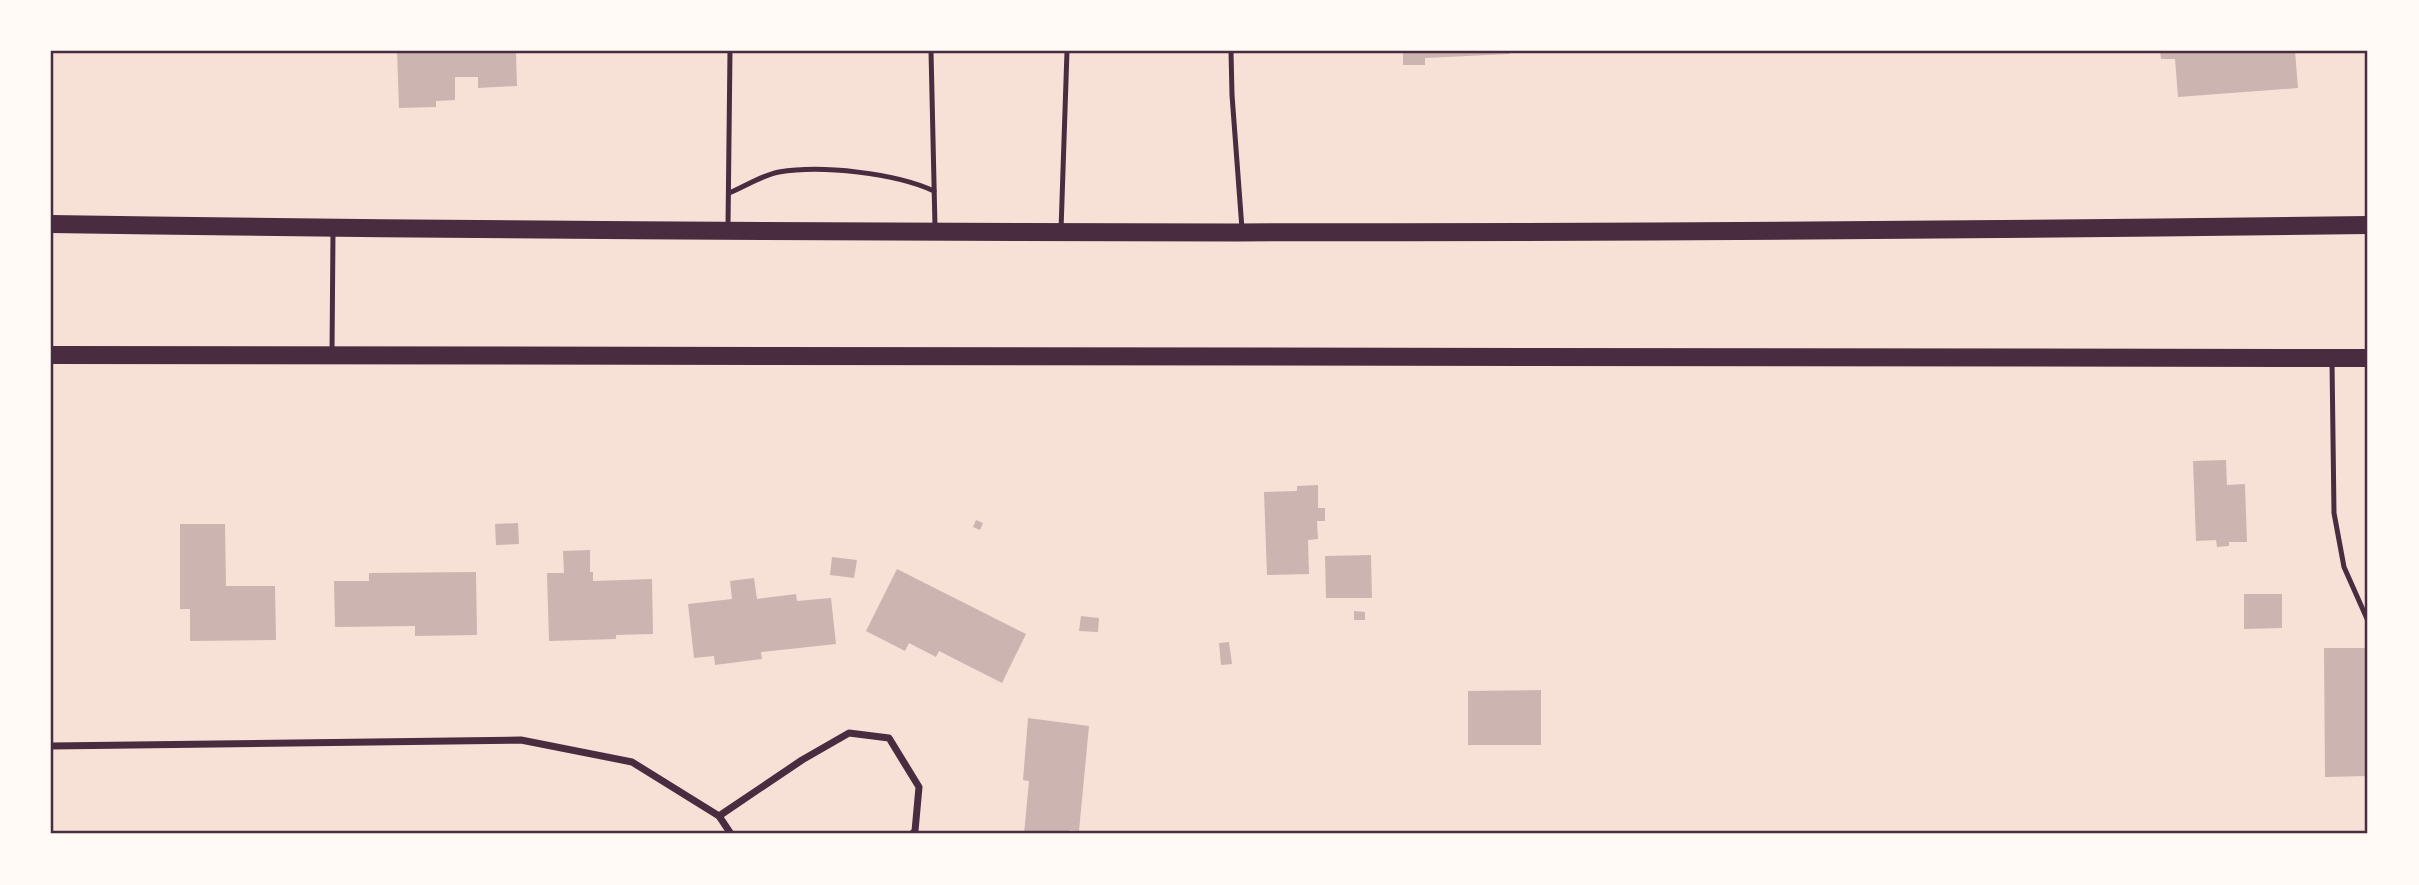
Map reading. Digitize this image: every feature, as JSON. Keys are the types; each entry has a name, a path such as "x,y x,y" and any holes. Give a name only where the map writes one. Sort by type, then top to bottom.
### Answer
{"main road":[{"path":"51,224 728,231 1242,232 2368,225"},
{"path":"51,355 2368,358"}],"street":[{"path":"719,816 802,760 849,733 889,738 919,787 915,831 912,834"},
{"path":"51,746 521,740 632,762 719,816 731,834"}],"lane":[{"path":"728,231 730,51"},
{"path":"932,51 935,230"},
{"path":"1061,230 1067,51"},
{"path":"1231,51 1231,95 1242,232"},
{"path":"729,193 777,172 843,170 917,183 934,191"},
{"path":"332,356 333,227"},
{"path":"2332,358 2334,513 2344,567 2368,621"}],"building":[{"path":"397,51 516,51 517,86 478,88 478,77 455,77 455,100 436,101 436,107 399,108"},
{"path":"1403,51 1510,51 1510,54 1425,58 1425,65 1403,65"},
{"path":"2160,51 2295,51 2298,88 2178,97 2175,59 2161,59"},
{"path":"2226,460 2227,485 2245,484 2247,542 2229,542 2229,546 2217,547 2216,540 2196,541 2193,461"},
{"path":"1318,485 1318,508 1325,508 1325,521 1317,521 1318,539 1308,540 1309,574 1267,575 1264,492 1297,491 1297,486"},
{"path":"976,520 983,523 980,530 973,527"},
{"path":"518,523 519,544 496,545 495,524"},
{"path":"180,524 225,524 226,586 275,586 276,640 190,641 190,609 180,609"},
{"path":"590,550 590,572 593,572 593,581 652,579 653,634 616,635 616,639 549,641 547,573 564,573 563,551"},
{"path":"1371,555 1372,598 1326,598 1325,556"},
{"path":"832,557 857,560 854,578 830,575"},
{"path":"897,569 1026,634 1002,683 939,651 936,657 909,643 905,651 866,631"},
{"path":"476,572 477,635 415,636 415,626 335,627 334,581 369,581 369,573"},
{"path":"754,578 757,599 796,594 797,601 831,598 836,644 761,652 762,659 715,665 714,656 694,658 688,604 732,599 730,581"},
{"path":"2244,594 2282,594 2282,628 2244,629"},
{"path":"1354,611 1365,612 1365,620 1354,620"},
{"path":"1081,616 1099,618 1098,632 1079,631"},
{"path":"1229,642 1232,664 1221,665 1219,643"},
{"path":"2324,648 2365,648 2368,776 2325,777"},
{"path":"1541,690 1541,745 1468,745 1468,691"},
{"path":"1028,718 1089,726 1079,831 1070,830 1069,834 1024,834 1029,781 1023,780"}]}
